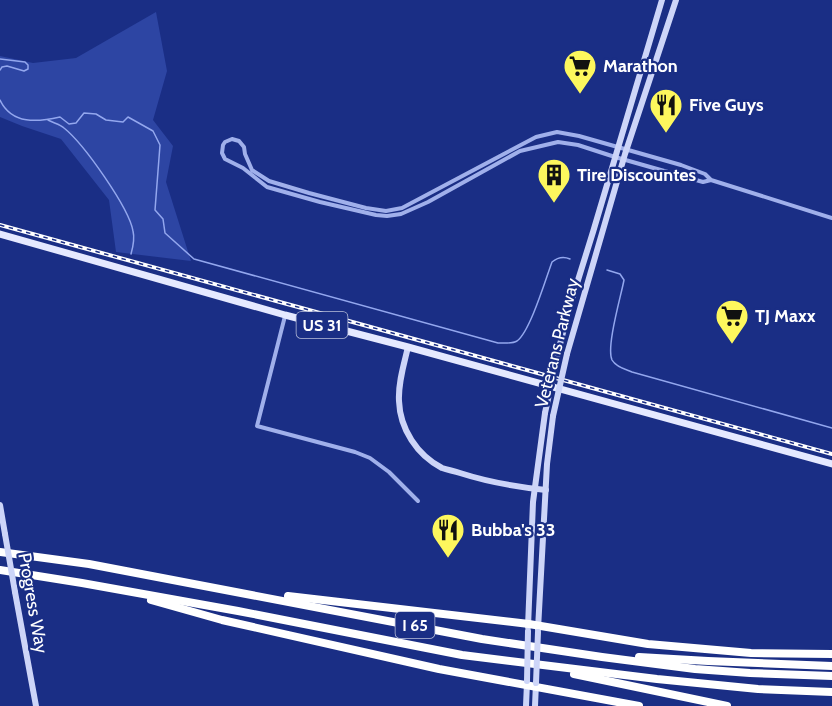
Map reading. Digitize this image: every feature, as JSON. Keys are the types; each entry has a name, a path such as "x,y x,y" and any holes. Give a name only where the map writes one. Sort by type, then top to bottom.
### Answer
{"highway":[{"name":"I 65","path":"0,552 89,564 482,639 695,669 832,676"},
{"name":"I 65","path":"0,570 237,611 462,655 657,679 758,689 832,692"},
{"path":"102,587 234,623 440,669 531,684 639,706"},
{"path":"216,587 648,644 751,652 832,654"},
{"path":"751,652 832,649"},
{"path":"576,653 832,666"},
{"path":"514,662 727,706"}],"main road":[{"name":"Veterans Parkway","path":"535,706 531,684 528,627 531,530 545,413 569,309 662,0"},
{"name":"Veterans Parkway","path":"526,706 538,629 553,416 567,354 623,159 676,0"},
{"name":"US 31","path":"0,234 285,315 832,464"},
{"path":"408,347 401,378 399,402 407,433 419,451 442,468 519,487 546,490"},
{"name":"Progress Way","path":"0,505 36,706"}],"street":[{"path":"711,180 703,182 615,158 578,145 558,142 520,151 429,202 401,214 387,216 320,202 267,187 243,168 225,159 222,153 223,146 228,140 236,140 242,143 252,170 269,181 309,194 386,211 402,208 536,137 557,132 681,165 705,174 711,180 832,218"},
{"path":"232,163 245,154"},
{"path":"285,315 257,426 370,458 389,472 418,501"}],"shaded area":[{"path":"156,12 167,71 153,120 173,146 166,182 191,261 116,252 109,200 61,139 0,117 0,56 33,63 76,58"}],"waterway":[{"path":"0,59 25,62 28,65 28,69 24,71 7,66 0,70"},
{"path":"0,100 11,114 26,120 60,117 69,124 76,123 84,113 96,114 106,120 123,122 128,117 153,131 160,145 155,210 163,219 165,233 194,259 498,343 513,343 522,336 537,304 552,262 561,258 570,259"},
{"path":"48,120 73,136 115,193 133,231 131,254"},
{"path":"607,270 620,274 624,280 611,344 612,360 621,368 832,428"}],"railway":[{"path":"0,225 832,454"}],"place":[{"name":"Marathon","path":"580,95"},
{"name":"Five Guys","path":"666,134"},
{"name":"Tire Discountes","path":"554,204"},
{"name":"TJ Maxx","path":"732,345"},
{"name":"Bubba's 33","path":"448,559"}]}
